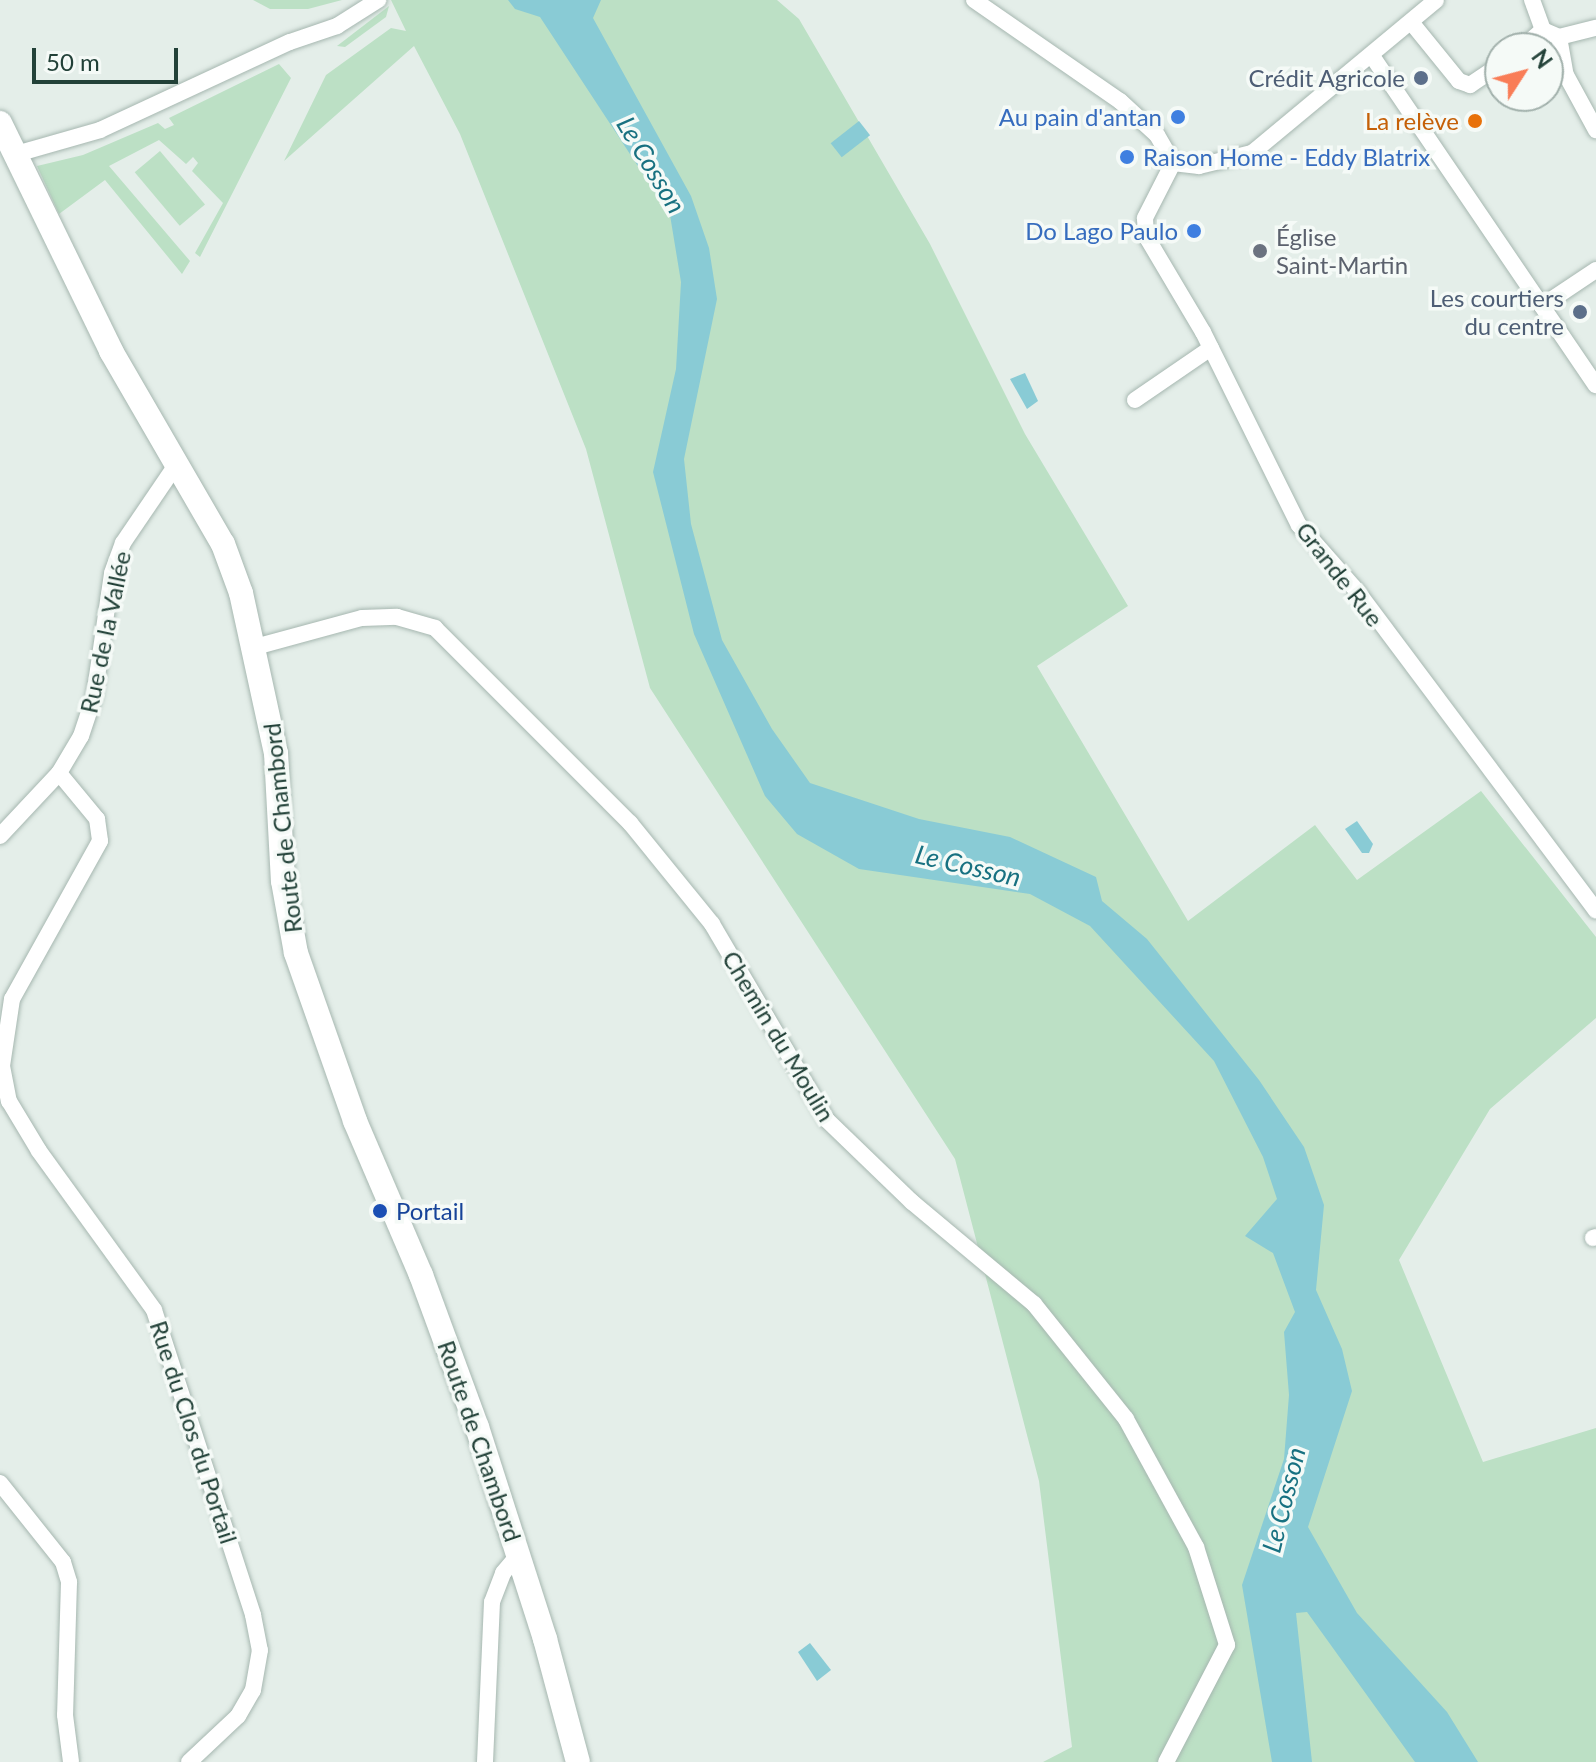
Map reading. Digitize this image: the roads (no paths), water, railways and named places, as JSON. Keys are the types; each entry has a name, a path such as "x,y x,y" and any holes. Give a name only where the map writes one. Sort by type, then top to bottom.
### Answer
{"main road":[{"name":"Route de Chambord","path":"0,123 70,274 223,544 255,647 276,753 283,881 296,953 355,1121 421,1275 519,1554 578,1762"}],"street":[{"path":"16,154 100,130 290,42 337,26 378,0"},
{"path":"974,0 1120,101 1157,135 1173,163 1218,164 1267,142 1436,0"},
{"path":"1532,0 1550,32"},
{"path":"1411,22 1459,81 1470,85 1484,76"},
{"path":"1564,32 1596,28"},
{"path":"1372,56 1596,385"},
{"path":"1564,70 1596,130"},
{"name":"Grande Rue","path":"1173,163 1145,218 1146,236 1211,348 1299,525 1357,591 1596,910"},
{"path":"1542,306 1596,270"},
{"path":"1135,400 1211,348"},
{"name":"Rue de la Vallée","path":"0,836 59,773 81,736 94,697 112,573 123,543 178,462"},
{"name":"Chemin du Moulin","path":"255,647 362,618 397,617 435,628 630,823 712,924 827,1120 912,1202 1034,1304 1126,1419 1196,1547 1227,1645 1166,1762"},
{"name":"Rue du Clos du Portail","path":"59,773 97,819 100,841 12,999 2,1066 9,1101 39,1151 154,1310 253,1615 260,1650 253,1690 238,1716 189,1762"},
{"path":"0,1483 63,1562 69,1582 65,1715 71,1762"},
{"path":"485,1762 492,1602 503,1573 519,1554"}],"water":[{"name":"Le Cosson","path":"508,0 601,0 593,18 691,196 709,248 717,299 684,459 691,524 722,640 772,729 810,783 919,819 1010,837 1096,877 1102,901 1147,939 1259,1080 1304,1147 1324,1205 1316,1290 1342,1349 1352,1391 1308,1527 1357,1613 1447,1712 1478,1762 1415,1762 1307,1612 1296,1613 1312,1762 1272,1762 1242,1585 1284,1459 1289,1395 1284,1332 1295,1312 1273,1253 1245,1236 1277,1199 1263,1157 1214,1061 1090,926 1030,894 859,869 797,834 765,796 694,634 653,472 676,369 681,282 670,215 540,17 515,9"},
{"path":"859,121 870,135 842,157 831,143"},
{"path":"1025,373 1038,401 1027,409 1010,379"},
{"path":"1357,821 1373,844 1369,853 1362,853 1345,829"},
{"path":"810,1643 831,1670 817,1681 798,1652"}],"place":[{"name":"Crédit Agricole","path":"1421,78"},
{"name":"Au pain d'antan","path":"1178,117"},
{"name":"La relève","path":"1475,121"},
{"name":"Raison Home - Eddy Blatrix","path":"1127,157"},
{"name":"Do Lago Paulo","path":"1194,231"},
{"name":"Église Saint-Martin","path":"1260,251"},
{"name":"Les courtiers du centre","path":"1580,312"},
{"name":"Portail","path":"380,1211"}]}
